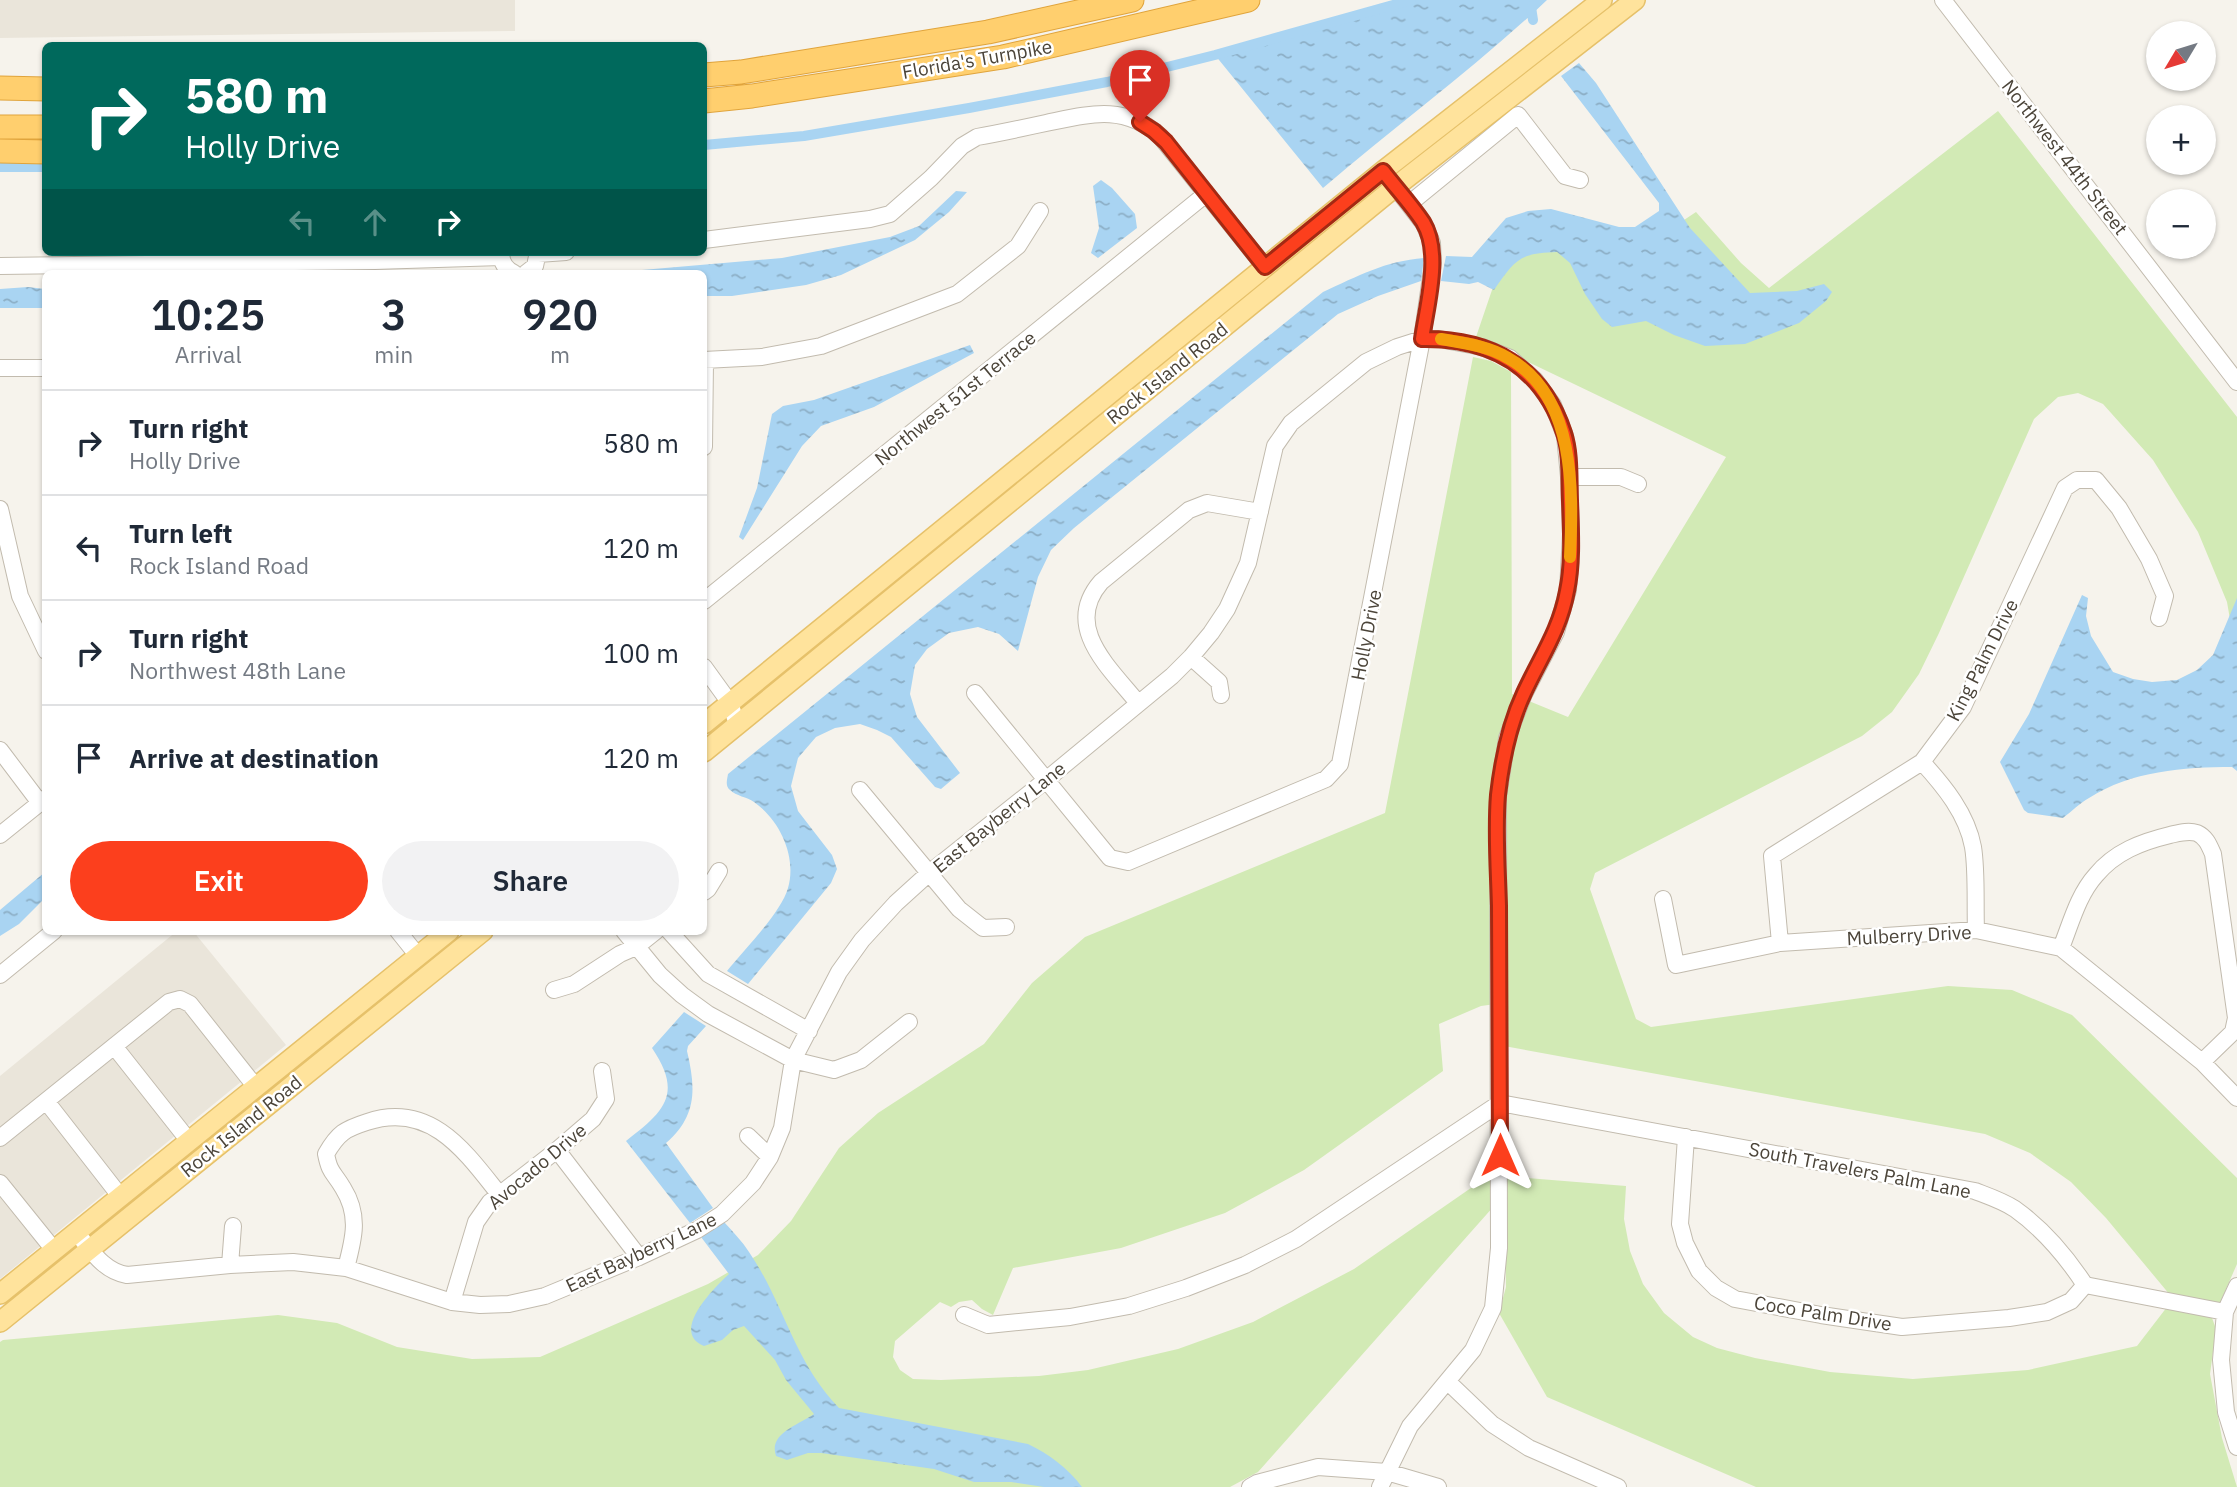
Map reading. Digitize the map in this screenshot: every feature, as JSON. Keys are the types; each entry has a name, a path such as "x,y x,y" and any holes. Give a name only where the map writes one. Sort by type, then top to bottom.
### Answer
{"highway":[{"name":"Florida's Turnpike","path":"707,75 741,72 988,32 1132,0"},
{"name":"Florida's Turnpike","path":"707,101 1003,57 1248,0"},
{"path":"0,88 42,89"},
{"path":"0,127 42,127"},
{"path":"0,151 42,152"}],"main road":[{"name":"Rock Island Road","path":"707,749 1602,0"},
{"name":"Rock Island Road","path":"707,722 1265,267 1635,0"},
{"name":"Rock Island Road","path":"0,1294 444,935"},
{"name":"Rock Island Road","path":"0,1322 478,935"}],"street":[{"name":"Northwest 44th Street","path":"1943,0 2237,382"},
{"path":"707,240 890,214 962,146 977,137 1098,113 1130,118 1154,131 1166,142 1265,267"},
{"path":"1409,204 1518,116 1564,176 1580,180"},
{"name":"Holly Drive","path":"975,693 1110,858 1128,862 1326,779 1340,764 1422,339 1433,263 1432,243 1424,224 1389,179"},
{"name":"Northwest 51st Terrace","path":"707,599 1206,194"},
{"path":"707,360 762,357 821,346 957,294 1018,246 1041,211"},
{"path":"0,266 375,261 478,256"},
{"path":"1383,1480 1410,1426 1473,1350 1493,1308 1499,1248 1498,797 1507,738 1524,694 1556,632 1567,590 1571,534 1565,436 1553,405 1535,380 1510,358 1482,347 1439,339 1422,339"},
{"name":"East Bayberry Lane","path":"76,1232 104,1266 114,1273 127,1275 293,1262 346,1268 452,1302 480,1305 509,1304 545,1296 697,1230 722,1214 753,1183 770,1157 782,1128 793,1060 839,972 862,940 896,903 928,874 1046,780 1191,657 1212,633 1227,609 1248,563 1275,446 1291,423 1366,362 1422,339"},
{"path":"0,368 42,368"},
{"path":"1569,477 1622,477 1638,484"},
{"name":"King Palm Drive","path":"1780,943 1772,856 1922,762 1963,707 2065,488 2077,480 2096,480 2119,508 2149,559 2165,596 2159,618"},
{"path":"1138,703 1095,650 1087,631 1086,609 1092,592 1189,510 1207,503 1260,512"},
{"path":"0,509 20,596 42,643"},
{"path":"1191,657 1219,682 1221,695"},
{"path":"707,671 730,703 737,724"},
{"path":"0,750 42,800"},
{"path":"1922,762 1961,811 1973,846 1976,930"},
{"path":"860,790 959,909 983,928 1006,927"},
{"path":"0,835 42,802"},
{"path":"2061,948 2084,891 2096,874 2115,857 2144,841 2184,832 2196,833 2207,841 2213,854 2236,1018 2233,1032 2202,1062"},
{"path":"707,890 719,871"},
{"name":"Mulberry Drive","path":"1663,900 1676,965 1780,943 1976,930 2061,948 2202,1062 2237,1098"},
{"path":"0,975 49,935"},
{"path":"401,935 418,956"},
{"path":"627,935 660,975 708,1014 793,1060 834,1070 861,1060 909,1022"},
{"path":"554,990 574,984 651,935"},
{"path":"673,935 708,974 809,1031"},
{"path":"0,1139 169,1002 180,999 190,1004 255,1086"},
{"path":"114,1046 189,1140"},
{"name":"Avocado Drive","path":"452,1302 476,1222 499,1194 593,1119 606,1099 602,1071"},
{"path":"46,1101 120,1196"},
{"path":"964,1315 988,1325 1070,1317 1129,1306 1245,1265 1296,1239 1500,1103"},
{"name":"South Travelers Palm Lane","path":"1500,1103 1975,1191 2013,1208 2040,1230 2070,1262 2085,1285"},
{"path":"346,1268 355,1236 353,1207 330,1170 326,1154 335,1138 349,1128 377,1119 398,1117 418,1120 438,1129 464,1149 499,1194"},
{"path":"748,1136 770,1157"},
{"name":"Coco Palm Drive","path":"1686,1137 1680,1224 1685,1243 1699,1271 1716,1288 1735,1298 1821,1315 1902,1326 2009,1318 2047,1312 2071,1301 2085,1285"},
{"path":"557,1150 639,1256"},
{"path":"0,1183 54,1250"},
{"path":"230,1265 233,1226"},
{"path":"2085,1285 2225,1312"},
{"path":"2237,1286 2225,1312 2221,1360 2226,1412 2237,1447"},
{"path":"1448,1382 1492,1424 1529,1448 1618,1487"},
{"path":"1250,1487 1318,1467 1383,1480 1438,1487"}],"shaded area":[{"path":"0,0 515,0 515,31 0,38"},
{"path":"172,935 196,935 286,1045 0,1279 0,1076"}],"green space":[{"path":"1998,111 2237,417 2237,660 2227,602 2198,532 2153,460 2103,404 2078,393 2058,397 2034,419 1939,633 1919,674 1892,712 1862,736 1595,873 1590,889 1636,1019 1651,1027 1948,986 2012,990 2072,1015 2237,1178 2237,1264 2219,1305 2170,1295 2106,1218 2071,1182 2030,1153 1985,1134 1504,1046 1503,1003 1481,1006 1439,1024 1443,1071 1304,1170 1225,1213 1121,1248 1013,1268 993,1315 972,1300 959,1302 951,1307 940,1302 895,1341 893,1357 900,1370 913,1379 941,1380 1039,1376 1088,1370 1178,1349 1253,1322 1354,1269 1494,1172 1494,1206 1258,1472 1230,1487 0,1487 0,1342 3,1340 278,1315 337,1323 397,1347 472,1359 540,1357 708,1284 758,1255 791,1221 839,1148 878,1113 984,1044 1032,983 1085,937 1385,813 1473,357 1491,361 1511,372 1512,694 1568,717 1726,457 1476,337 1508,243 1660,236 1696,212 1741,263 1769,288"},
{"path":"1504,1176 1626,1186 1624,1219 1630,1251 1643,1284 1664,1313 1693,1337 1717,1348 1755,1358 1830,1372 1913,1379 2028,1370 2137,1346 2167,1307 2212,1318 2216,1329 2210,1374 2222,1438 2237,1487 1756,1487 1547,1397 1499,1313 1506,1287"}],"water":[{"path":"1411,0 1547,0 1323,188 1215,55"},
{"path":"1579,63 1596,83 1690,228 1750,293 1797,291 1824,284 1832,292 1826,301 1799,323 1745,344 1705,346 1646,321 1612,327 1602,319 1585,294 1570,263 1557,252 1534,254 1519,260 1494,290 1478,282 1469,284 1441,281 1446,256 1472,257 1506,218 1528,211 1551,209 1619,227 1635,227 1659,211 1659,203 1561,76"},
{"path":"1101,180 1112,188 1135,214 1137,228 1098,258 1091,253 1099,228 1093,186"},
{"path":"956,191 967,192 949,212 915,240 841,275 806,285 732,296 707,296 707,270 642,270 782,258 890,237 919,226"},
{"path":"1424,258 1421,281 1338,314 1074,528 1051,550 1038,577 1018,651 999,634 978,627 949,633 927,649 915,665 910,694 917,717 960,773 941,789 935,787 891,737 877,730 860,724 835,728 816,737 798,758 791,786 798,811 832,855 837,869 831,883 748,984 727,971 778,909 788,888 790,876 788,852 779,829 754,802 728,788 728,774 1323,292 1384,266"},
{"path":"0,289 42,289 42,308 0,308"},
{"path":"970,345 974,353 874,407 821,426 802,446 743,540 739,537 757,488 772,414 783,406 814,400"},
{"path":"2082,595 2088,598 2086,616 2091,636 2113,672 2152,682 2177,680 2197,670 2213,655 2237,598 2237,771 2232,767 2195,768 2140,776 2105,789 2082,802 2063,818 2028,813 2024,810 2000,762 2029,714"},
{"path":"42,875 42,901 19,924 0,936 0,910"},
{"path":"684,1012 706,1026 688,1046 687,1051 692,1078 689,1112 684,1123 666,1143 713,1208 690,1223 626,1141 660,1111 665,1100 668,1090 666,1078 652,1048"},
{"path":"724,1222 761,1271 800,1352 839,1408 1028,1444 1058,1462 1082,1487 974,1482 934,1469 821,1453 808,1453 787,1460 776,1456 776,1441 786,1430 814,1414 786,1380 775,1360 744,1326 733,1330 722,1340 704,1346 694,1339 691,1331 698,1310 729,1274 701,1237"}],"waterway":[{"path":"707,145 804,136 1107,82 1411,0"},
{"path":"1533,20 1531,7 1539,0"},
{"path":"0,167 42,167"}],"slow traffic":[{"path":"1441,339 1482,347 1510,358 1535,380 1553,405 1565,436 1569,477 1570,557"}],"route":[{"path":"1140,122 1166,142 1265,267 1383,171 1424,224 1432,243 1433,263 1422,339 1439,339 1482,347 1510,358 1535,380 1544,392 1553,405 1565,436 1571,534 1567,590 1556,632 1524,694 1507,738 1498,797 1500,1155"}]}
